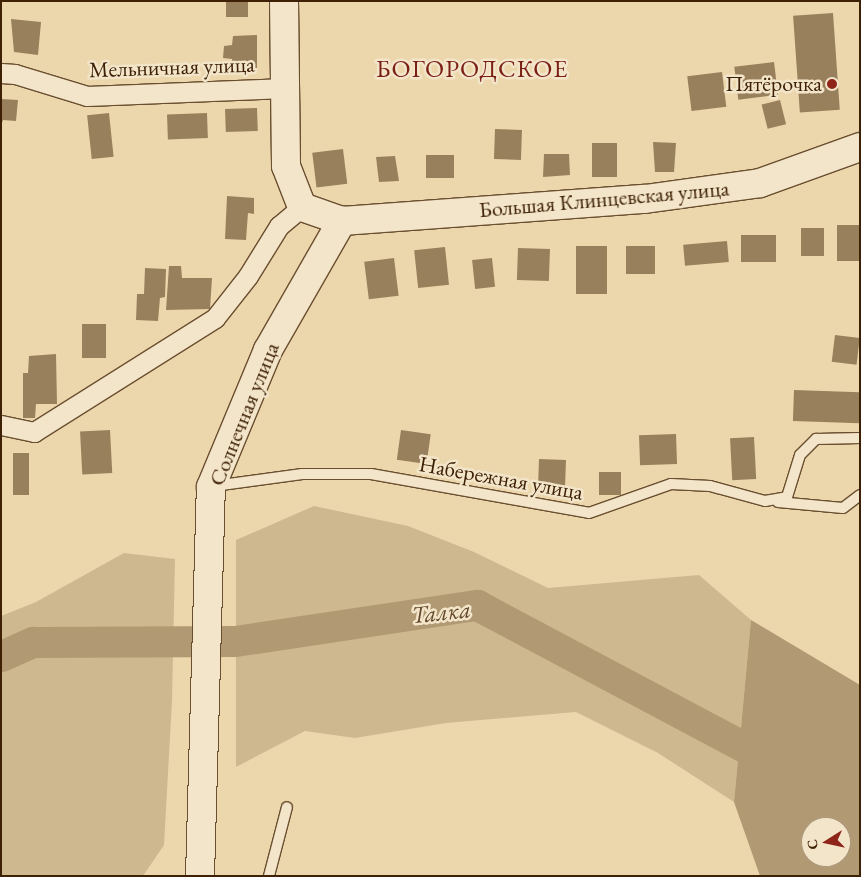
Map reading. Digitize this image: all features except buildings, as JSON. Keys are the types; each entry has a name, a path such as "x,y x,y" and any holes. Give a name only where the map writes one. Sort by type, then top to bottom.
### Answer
{"street":[{"path":"284,1 286,166 302,207 342,221"},
{"name":"Мельничная улица","path":"1,73 15,74 87,96 286,88"},
{"name":"Большая Клинцевская улица","path":"342,221 645,199 760,183 860,146"},
{"path":"1,425 34,432 216,318 248,276 279,226 302,207"},
{"name":"Солнечная улица","path":"200,876 206,607 211,487 268,350 342,221"}],"lane":[{"path":"765,501 787,497 800,455 816,439 860,438"},
{"name":"Набережная улица","path":"211,487 302,474 371,474 590,513 670,484 710,486 765,501 842,508 860,495"},
{"path":"269,876 287,807"}],"shaded area":[{"path":"314,506 408,526 474,552 548,588 699,575 751,620 734,802 658,753 576,712 446,723 355,738 305,731 236,767 236,540"},
{"path":"124,553 175,559 172,701 164,845 143,876 1,876 1,616 36,602"},
{"path":"751,620 860,685 860,876 760,876 734,802"}],"waterway":[{"name":"Талка","path":"1,656 33,642 235,641 477,605 778,765"}],"place":[{"name":"Пятёрочка","path":"832,84"}],"district":[{"name":"БОГОРОДСКОЕ","path":"472,68"}]}
